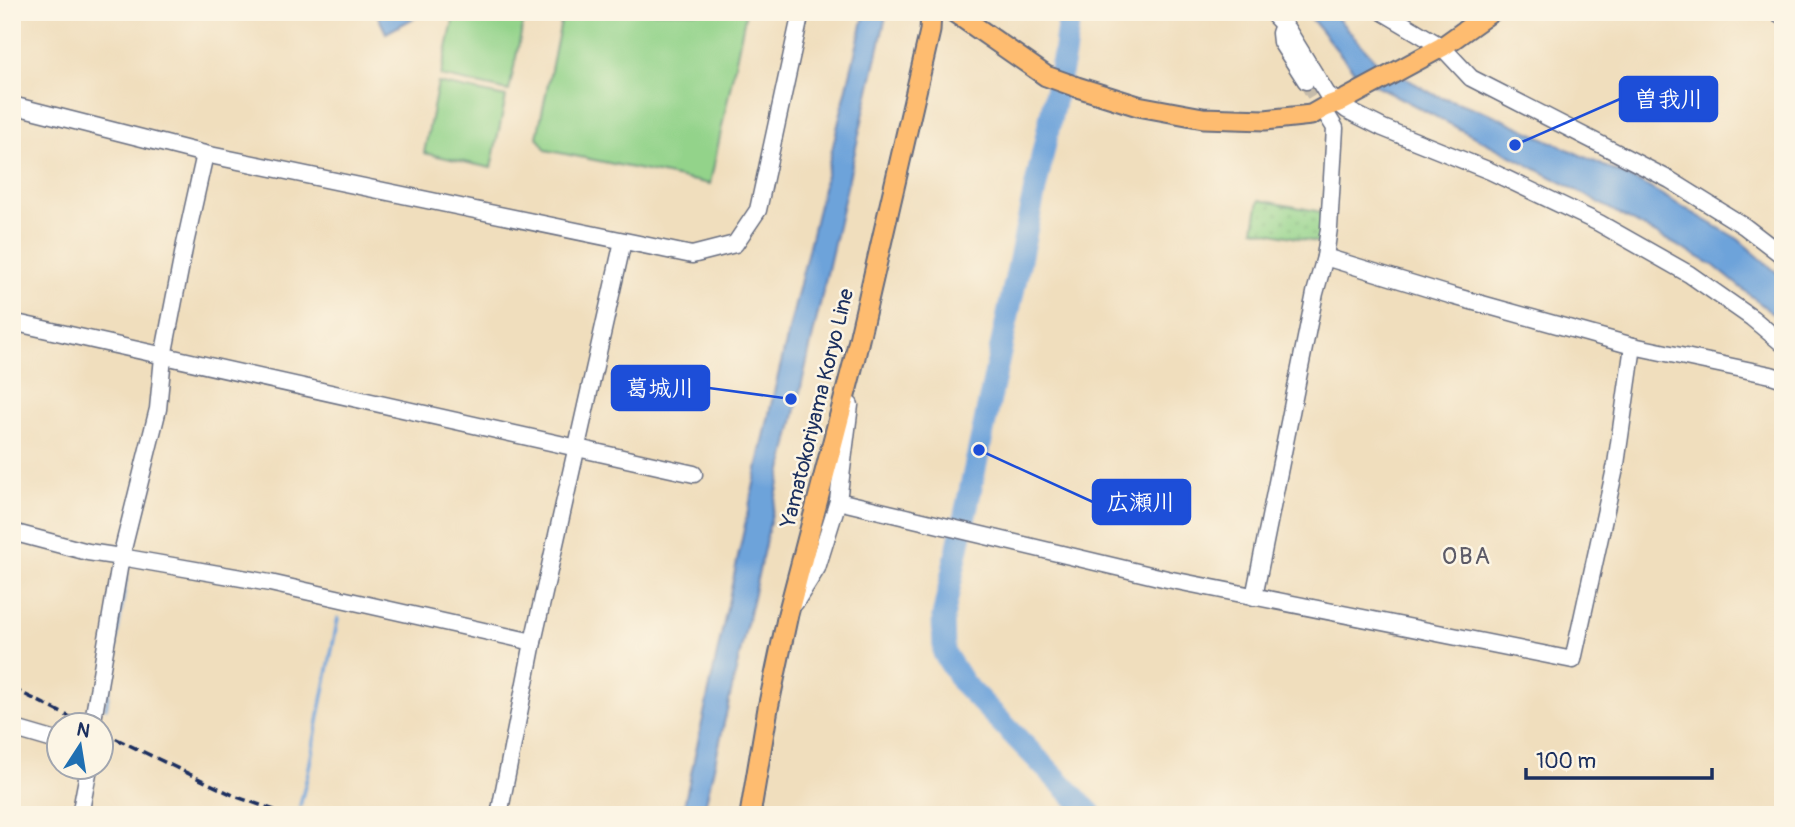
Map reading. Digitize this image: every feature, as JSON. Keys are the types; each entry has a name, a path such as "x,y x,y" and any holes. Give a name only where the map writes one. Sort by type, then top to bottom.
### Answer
{"main road":[{"name":"Yamatokoriyama Koryo Line","path":"752,808 768,708 788,614 855,358 930,31 931,12"},
{"path":"954,12 1046,76 1077,87 1138,106 1203,118 1265,120 1311,114 1335,105 1435,51 1491,12"}],"street":[{"path":"12,105 205,154 692,254 735,244 758,210 802,12"},
{"path":"1272,12 1335,105 1383,128 1490,171 1599,223 1689,274 1752,318 1783,344"},
{"path":"1383,12 1471,78 1670,180 1744,226 1783,256"},
{"path":"1776,12 1783,16"},
{"path":"1283,25 1281,42 1306,81"},
{"path":"1254,597 1315,293 1325,257 1335,105"},
{"path":"94,712 121,556 159,409 163,356 205,154"},
{"path":"499,815 533,642 623,241"},
{"path":"1325,257 1633,346 1783,379"},
{"path":"12,322 694,474"},
{"path":"838,501 1097,563 1254,597 1573,660 1616,464 1633,346"},
{"path":"788,614 817,568 838,501 855,358"},
{"path":"12,532 88,552 270,583 533,642"},
{"path":"12,728 46,738"},
{"path":"80,815 86,782"}],"green space":[{"path":"455,12 492,12 524,19 509,91 441,76"},
{"path":"563,12 746,12 710,184 546,150 537,137"},
{"path":"438,83 506,97 491,168 424,153"},
{"path":"1259,200 1322,212 1321,243 1254,229"}],"water":[{"path":"376,12 425,12 386,33"},
{"path":"865,12 887,12 703,815 682,815 771,405"},
{"path":"1306,12 1332,12 1375,60 1433,94 1491,114 1643,184 1738,239 1783,278 1783,322 1713,265 1358,76"}],"waterway":[{"path":"1070,12 1064,55 943,617 944,653 963,683 1092,815"},
{"path":"106,708 127,572"},
{"path":"300,806 338,618"}],"tunnel":[{"path":"1306,81 1325,112"}],"railway":[{"path":"12,688 60,712"},
{"path":"116,739 237,797 289,815"}],"place":[{"name":"曽我川","path":"1515,145"},
{"name":"葛城川","path":"791,399"},
{"name":"広瀬川","path":"979,450"}],"district":[{"name":"OBA","path":"1467,556"}]}
